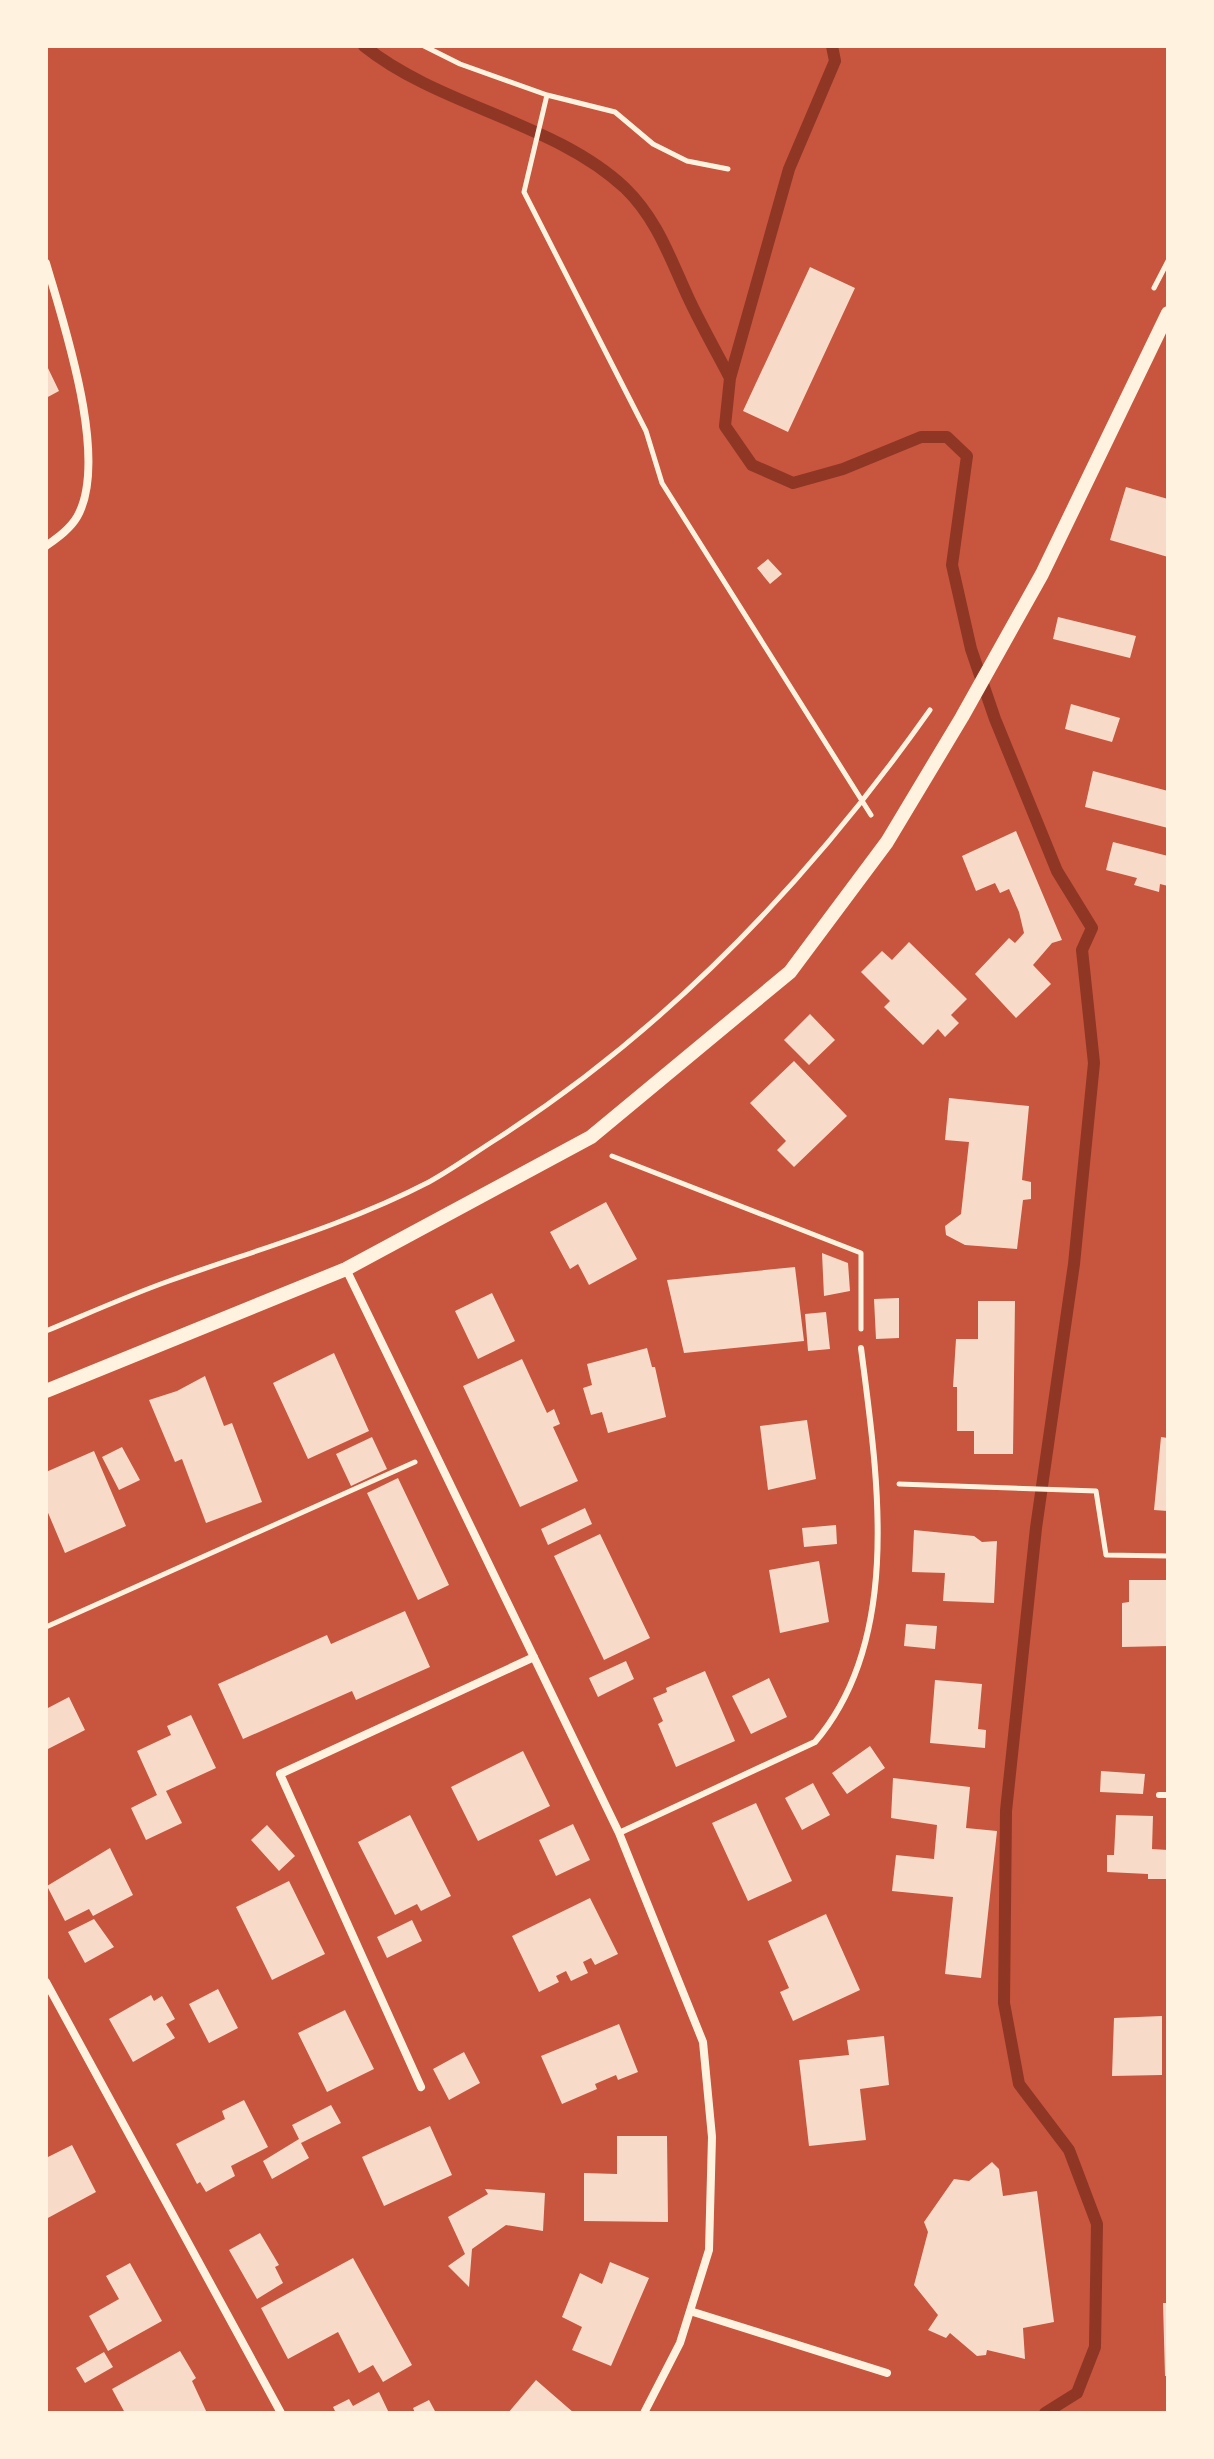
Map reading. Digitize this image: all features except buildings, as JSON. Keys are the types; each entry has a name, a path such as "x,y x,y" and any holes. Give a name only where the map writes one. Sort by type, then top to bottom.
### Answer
{"street":[{"path":"46,263 82,388 87,447 85,488 78,516 46,546"},
{"path":"46,1391 346,1269 591,1137 790,972 887,842 974,696 1042,574 1168,313"},
{"path":"346,1269 438,1452 619,1833 703,2042 712,2137 709,2250 680,2343 644,2413"},
{"path":"421,2087 280,1774 534,1657"},
{"path":"46,1982 281,2413"},
{"path":"690,2311 887,2373"}],"lane":[{"path":"619,1833 815,1742 836,1718 865,1642 878,1544 878,1483 861,1348"},
{"path":"1159,1795 1168,1795"}],"path":[{"path":"424,46 460,64 547,95 615,112 653,144 687,161 728,169"},
{"path":"547,95 524,192 646,431 662,483 887,842"},
{"path":"46,1331 168,1281 281,1246 429,1182 557,1100 686,992 797,881 893,763 935,703"},
{"path":"591,1137 607,1154 861,1253 861,1348"},
{"path":"46,1627 438,1452"},
{"path":"878,1483 1096,1491 1106,1555 1168,1556"}],"waterway":[{"path":"364,46 427,85 565,147 597,165 625,188 654,226 730,378"},
{"path":"832,46 835,61 789,169 730,378 725,426 752,465 793,483 843,469 921,437 947,437 967,456 952,565 971,649 995,719 1057,871 1092,928 1082,950 1094,1063 1074,1264 1036,1528 1006,1811 1004,2003 1019,2084 1069,2150 1097,2224 1095,2347 1077,2393 1045,2413"}]}
